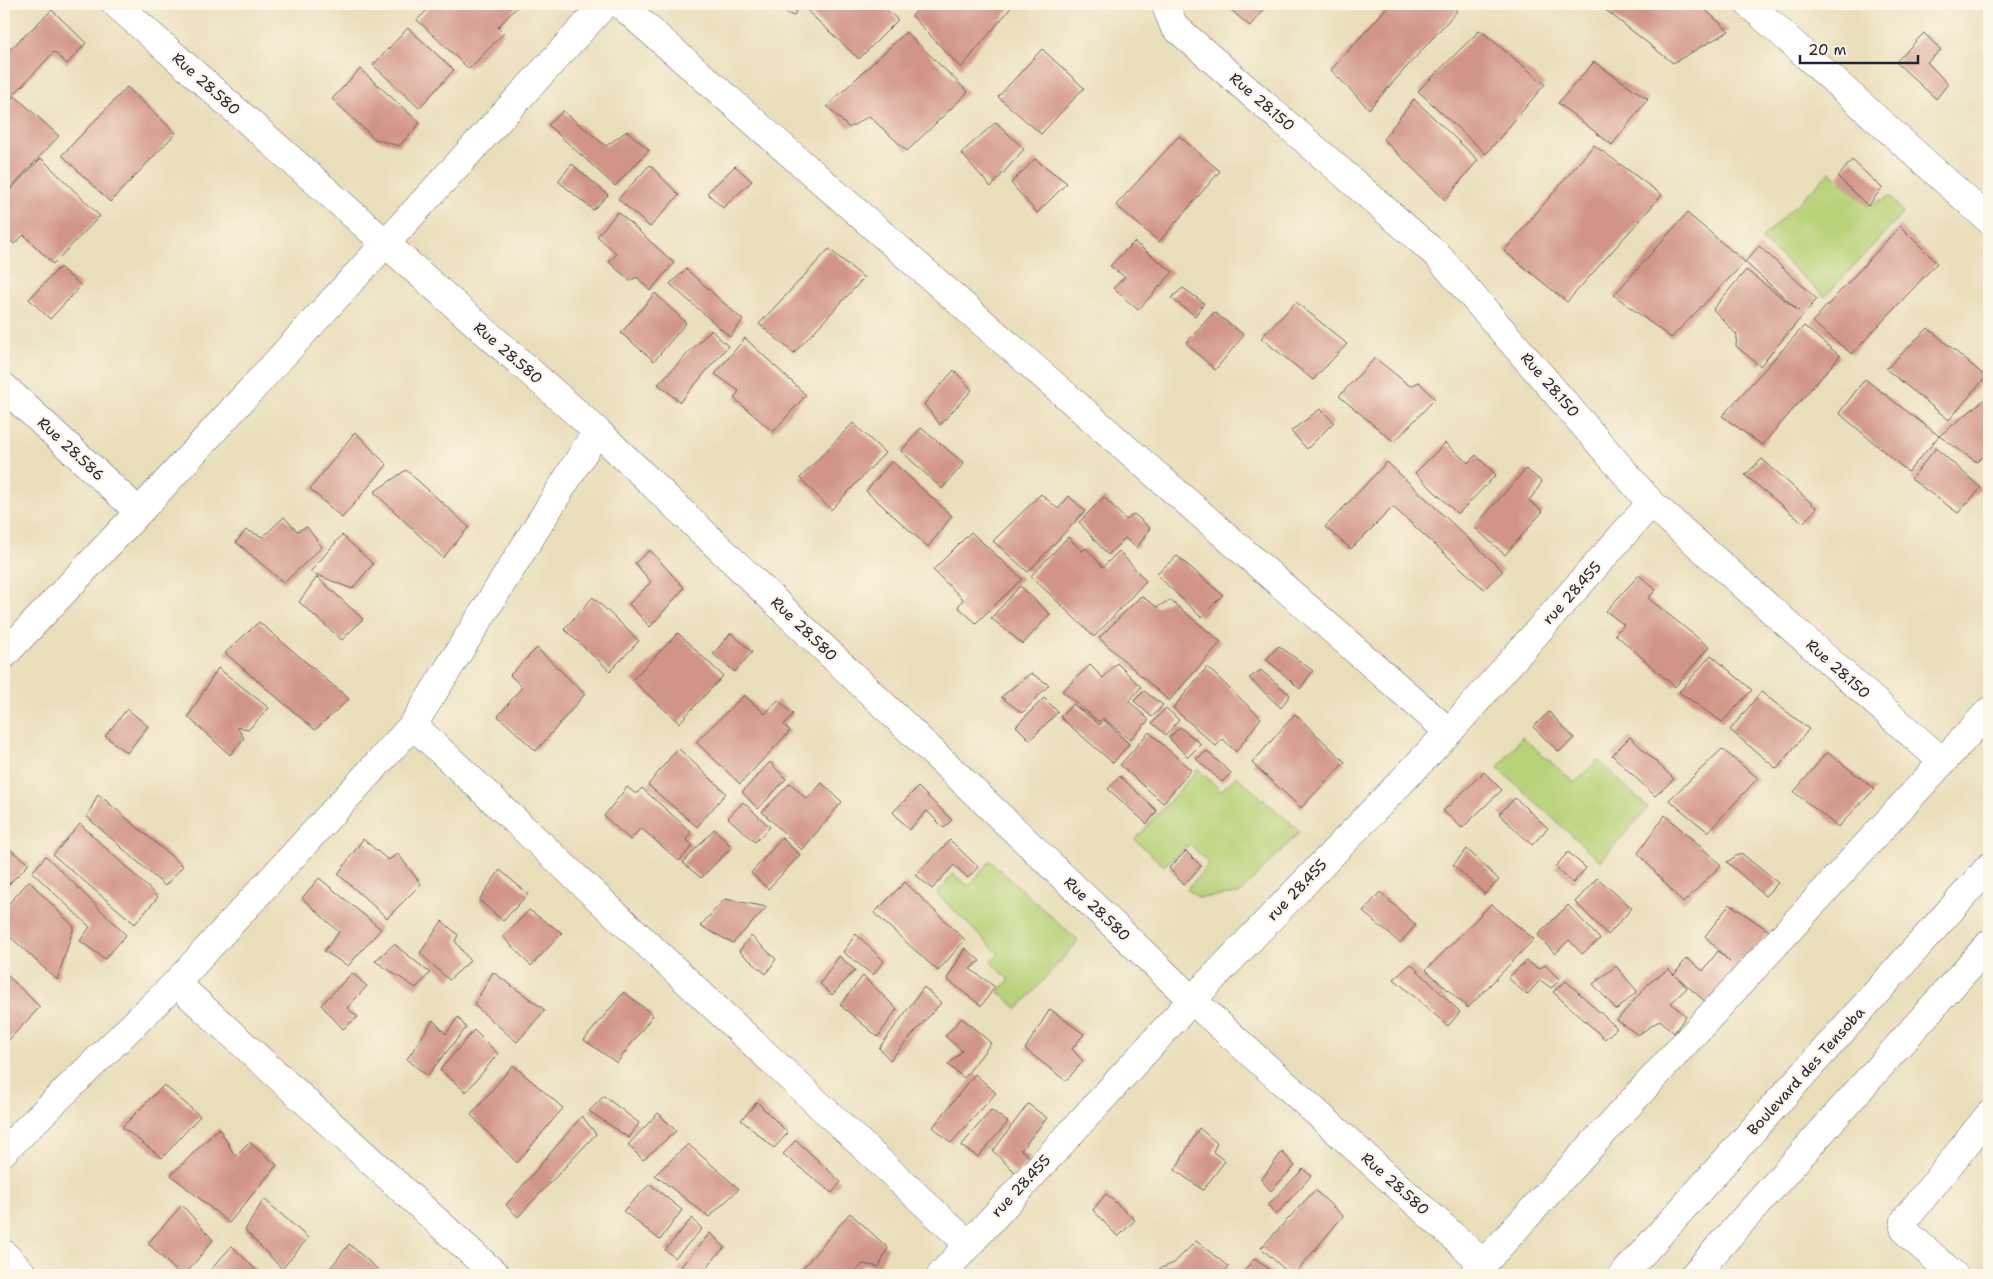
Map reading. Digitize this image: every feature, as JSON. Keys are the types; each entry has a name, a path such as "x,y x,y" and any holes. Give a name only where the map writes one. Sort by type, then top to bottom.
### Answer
{"street":[{"name":"Rue 28.580","path":"116,4 384,244 597,431 1192,1000 1478,1270"},
{"path":"4,655 139,512 605,4"},
{"path":"620,4 1448,732"},
{"name":"Rue 28.150","path":"1165,4 1174,26 1437,255 1651,503 1943,762"},
{"path":"1749,4 1989,220"},
{"name":"Rue 28.586","path":"4,387 139,512"},
{"path":"4,1151 176,983 413,725 597,431"},
{"name":"rue 28.455","path":"940,1275 1192,1000 1448,732 1651,503"},
{"path":"1478,1270 1989,711"},
{"path":"413,725 968,1244"},
{"name":"Boulevard des Tensoba","path":"1623,1275 1989,867"},
{"path":"1694,1275 1989,944"},
{"path":"176,983 496,1275"},
{"path":"1954,1275 1910,1236 1904,1228 1905,1220 1989,1115"},
{"path":"4,1254 24,1275"}],"green space":[{"path":"1830,172 1868,206 1890,196 1903,213 1825,297 1761,239"},
{"path":"1522,737 1575,783 1598,760 1648,808 1600,861 1498,768"},
{"path":"1198,769 1221,791 1236,776 1300,831 1239,894 1199,898 1187,889 1209,864 1190,844 1164,866 1135,840"},
{"path":"990,861 1078,941 1018,1009 999,992 1009,980 991,962 999,954 937,894 953,874 969,886"}],"building":[{"path":"433,4 513,4 517,7 498,27 504,33 469,69 417,20"},
{"path":"762,4 799,4 794,16"},
{"path":"802,4 880,4 898,20 859,59"},
{"path":"922,4 1014,4 961,68 912,16"},
{"path":"1224,4 1268,4 1250,26"},
{"path":"1390,4 1450,4 1457,11 1369,109 1331,70"},
{"path":"1598,4 1699,4 1729,31 1673,63"},
{"path":"52,10 86,43 67,64 54,52 4,105 4,55"},
{"path":"408,28 454,70 419,108 373,65"},
{"path":"1480,30 1545,84 1486,154 1418,91"},
{"path":"906,32 968,92 907,151 869,116 849,128 827,106"},
{"path":"1924,33 1941,50 1927,62 1948,84 1936,99 1896,62"},
{"path":"1042,49 1084,88 1041,134 998,97"},
{"path":"1594,62 1648,99 1612,145 1558,103"},
{"path":"360,69 420,123 399,146 375,139 332,99"},
{"path":"127,87 176,133 110,202 62,155"},
{"path":"15,96 59,136 4,195 4,108"},
{"path":"1414,99 1478,160 1445,200 1383,139"},
{"path":"563,111 606,146 627,131 649,150 615,186 548,125"},
{"path":"996,122 1024,149 991,187 961,153"},
{"path":"1179,136 1220,171 1159,242 1116,205"},
{"path":"1594,145 1662,195 1567,302 1504,251"},
{"path":"41,158 100,216 53,264 24,235 14,244 4,234 4,196"},
{"path":"1035,159 1067,183 1037,213 1011,183"},
{"path":"1852,160 1882,188 1868,206 1838,177"},
{"path":"572,164 608,195 593,210 558,181"},
{"path":"650,165 679,195 650,227 618,199"},
{"path":"735,166 752,181 723,208 707,193"},
{"path":"618,212 674,263 650,291 637,277 630,281 609,262 617,254 597,236"},
{"path":"1687,213 1745,262 1671,338 1614,295"},
{"path":"1900,226 1937,263 1852,354 1812,322"},
{"path":"1134,242 1173,272 1138,310 1113,288 1125,277 1110,266"},
{"path":"1759,246 1817,299 1760,366 1736,346 1737,335 1713,309 1746,270 1799,311 1745,262"},
{"path":"829,249 864,278 794,353 759,324"},
{"path":"60,267 81,286 50,319 29,299"},
{"path":"686,269 743,320 730,337 670,284"},
{"path":"1183,288 1204,303 1195,316 1171,298"},
{"path":"655,293 686,323 654,361 621,333"},
{"path":"1296,302 1347,344 1313,380 1261,338"},
{"path":"1214,312 1244,335 1215,370 1186,343"},
{"path":"1804,326 1840,356 1762,445 1722,416"},
{"path":"1928,328 1986,377 1949,420 1886,369"},
{"path":"711,330 728,346 680,402 658,384"},
{"path":"745,338 806,395 773,432 734,398 739,391 715,374"},
{"path":"1375,358 1410,386 1419,382 1435,399 1394,442 1339,396"},
{"path":"954,370 972,390 940,425 924,404"},
{"path":"1865,379 1939,436 1908,472 1839,413"},
{"path":"1989,396 1989,451 1977,462 1939,436"},
{"path":"1320,409 1334,422 1307,449 1291,431"},
{"path":"853,423 885,453 831,510 800,478"},
{"path":"921,428 964,463 942,489 901,451"},
{"path":"355,432 387,465 342,518 310,489"},
{"path":"1445,443 1468,463 1476,455 1496,475 1458,514 1415,473"},
{"path":"1936,448 1981,488 1958,513 1911,479"},
{"path":"1762,459 1817,508 1803,523 1745,475"},
{"path":"892,461 952,516 928,547 866,491"},
{"path":"1387,462 1503,571 1484,589 1393,507 1351,549 1325,527"},
{"path":"1526,469 1542,482 1529,501 1543,511 1505,555 1474,527"},
{"path":"406,470 469,527 443,558 374,492"},
{"path":"1041,494 1058,509 1069,496 1085,511 1028,572 993,541"},
{"path":"1104,497 1126,520 1134,514 1150,528 1137,548 1125,538 1108,555 1079,522"},
{"path":"284,517 297,531 307,527 322,547 284,583 236,542 246,530 263,537"},
{"path":"971,532 1022,579 976,623 958,607 963,599 933,570"},
{"path":"342,535 373,564 352,589 310,572"},
{"path":"1068,537 1082,551 1086,548 1103,567 1119,551 1146,581 1094,637 1031,576"},
{"path":"650,550 684,588 650,627 629,604 651,582 635,563"},
{"path":"1177,556 1223,595 1201,617 1156,574"},
{"path":"1639,575 1656,590 1648,598 1709,647 1675,687 1615,634 1624,625 1606,611"},
{"path":"317,577 363,619 342,640 299,602"},
{"path":"1020,586 1050,614 1023,644 991,618"},
{"path":"1141,596 1157,607 1170,600 1221,642 1169,701 1099,638"},
{"path":"593,597 639,641 610,671 564,629"},
{"path":"259,622 349,699 315,730 225,653"},
{"path":"678,633 723,676 679,723 632,680"},
{"path":"731,633 752,652 735,672 713,654"},
{"path":"1279,646 1313,671 1300,689 1266,659"},
{"path":"537,648 585,694 536,751 498,716 522,687 510,675"},
{"path":"1711,655 1752,690 1722,722 1679,692"},
{"path":"1117,663 1141,687 1129,701 1149,720 1130,740 1103,718 1099,722 1062,691 1090,665 1103,678"},
{"path":"1207,667 1261,718 1236,752 1223,739 1216,746 1173,708"},
{"path":"218,668 269,708 249,729 237,727 244,738 230,755 188,717"},
{"path":"1261,670 1290,695 1281,708 1249,678"},
{"path":"1031,673 1049,685 1022,713 1001,697"},
{"path":"1144,691 1163,705 1152,717 1134,701"},
{"path":"1761,692 1809,729 1777,769 1730,730"},
{"path":"744,695 765,714 778,700 793,714 784,725 790,731 740,784 696,742"},
{"path":"1044,698 1058,712 1030,740 1016,726"},
{"path":"1073,704 1100,725 1104,720 1129,744 1113,763 1060,717"},
{"path":"1166,708 1179,720 1166,735 1152,723"},
{"path":"127,709 148,726 127,753 105,736"},
{"path":"1549,712 1574,738 1559,752 1533,727"},
{"path":"1295,714 1345,762 1301,808 1252,763"},
{"path":"1180,727 1201,744 1188,757 1169,738"},
{"path":"1149,732 1191,770 1163,803 1120,765"},
{"path":"1630,737 1674,779 1655,796 1612,755"},
{"path":"678,748 726,793 697,827 648,785"},
{"path":"1722,749 1758,778 1708,832 1669,800"},
{"path":"1207,751 1231,773 1222,782 1196,759"},
{"path":"1827,752 1875,789 1838,827 1794,792"},
{"path":"770,762 786,779 758,809 742,792"},
{"path":"1484,772 1502,790 1462,828 1443,811"},
{"path":"1120,776 1157,811 1147,824 1108,789"},
{"path":"790,783 807,799 822,783 842,802 802,850 762,812"},
{"path":"627,787 636,794 642,788 691,832 686,840 693,845 679,861 641,828 630,840 604,816"},
{"path":"918,787 952,820 944,828 927,811 909,830 893,812"},
{"path":"98,794 183,866 165,886 87,817"},
{"path":"1515,798 1548,828 1532,845 1499,814"},
{"path":"743,802 770,827 755,842 728,818"},
{"path":"1665,815 1721,865 1683,903 1638,853"},
{"path":"80,824 158,897 135,924 53,855"},
{"path":"714,829 732,847 701,878 683,863"},
{"path":"782,838 800,855 768,889 751,873"},
{"path":"363,839 388,860 398,854 421,884 387,918 338,874"},
{"path":"950,840 978,867 968,878 954,865 932,889 916,875"},
{"path":"4,845 29,864 4,889"},
{"path":"1467,849 1499,880 1485,894 1453,865"},
{"path":"1186,851 1201,866 1184,885 1169,868"},
{"path":"1568,852 1586,868 1573,883 1555,867"},
{"path":"1741,853 1778,883 1765,896 1727,862"},
{"path":"46,856 126,935 105,959 80,941 90,927 32,872"},
{"path":"500,870 528,894 503,921 479,900"},
{"path":"319,878 381,929 348,966 324,951 339,932 302,898"},
{"path":"1597,878 1632,908 1608,935 1575,902"},
{"path":"29,881 74,927 57,980 4,931 4,909"},
{"path":"905,882 965,940 938,971 874,913"},
{"path":"1380,892 1416,925 1400,943 1363,912"},
{"path":"725,899 767,907 733,943 700,926"},
{"path":"1491,904 1534,939 1468,1008 1426,970"},
{"path":"1730,904 1769,931 1740,971 1708,1004 1676,976 1687,988 1671,1003 1686,1016 1674,1033 1660,1020 1638,1035 1617,1020 1649,983 1669,969 1674,975 1687,958 1703,971 1718,951 1730,962 1705,936"},
{"path":"1568,905 1600,939 1582,954 1569,940 1555,954 1538,935"},
{"path":"529,910 562,933 531,966 503,937"},
{"path":"442,921 458,935 455,941 470,961 449,980 420,953"},
{"path":"856,934 884,961 873,975 843,952"},
{"path":"751,936 776,959 766,974 739,951"},
{"path":"394,944 430,973 416,988 375,961"},
{"path":"965,948 980,961 970,969 995,987 981,1006 947,979"},
{"path":"839,956 855,970 832,995 820,984"},
{"path":"1526,961 1539,969 1545,965 1560,980 1551,988 1540,980 1527,995 1508,978"},
{"path":"1411,964 1460,1012 1448,1026 1394,979"},
{"path":"1616,966 1637,991 1617,1010 1593,984"},
{"path":"4,972 40,1007 4,1045"},
{"path":"493,972 545,1010 517,1042 474,1005"},
{"path":"352,973 367,986 347,1008 358,1017 343,1029 321,1005"},
{"path":"863,976 897,1009 878,1037 840,1005"},
{"path":"1566,981 1617,1028 1605,1039 1553,992"},
{"path":"924,987 941,1003 890,1060 879,1048"},
{"path":"624,992 653,1015 617,1063 584,1040"},
{"path":"1050,1009 1084,1034 1072,1049 1083,1061 1066,1081 1025,1049"},
{"path":"458,1017 466,1028 427,1076 407,1059 433,1020 446,1034"},
{"path":"962,1018 991,1043 964,1078 948,1065 962,1051 945,1036"},
{"path":"474,1030 498,1054 466,1092 440,1070"},
{"path":"513,1065 563,1108 517,1163 471,1115"},
{"path":"975,1074 996,1093 951,1143 933,1127"},
{"path":"164,1085 200,1116 162,1158 122,1127"},
{"path":"604,1096 639,1123 629,1138 589,1111"},
{"path":"757,1102 788,1133 774,1148 741,1120"},
{"path":"1028,1104 1047,1118 1021,1150 1031,1158 1016,1173 993,1151"},
{"path":"991,1110 1008,1122 978,1157 961,1146"},
{"path":"658,1113 676,1131 643,1160 628,1145"},
{"path":"582,1116 596,1134 518,1217 506,1205"},
{"path":"219,1128 235,1156 249,1142 277,1165 229,1223 171,1175"},
{"path":"1199,1128 1217,1143 1213,1152 1225,1161 1203,1190 1175,1170"},
{"path":"796,1140 841,1182 832,1193 783,1154"},
{"path":"688,1144 739,1189 709,1217 655,1175"},
{"path":"1282,1152 1295,1166 1271,1191 1261,1180"},
{"path":"1303,1169 1311,1176 1276,1215 1268,1205"},
{"path":"650,1184 682,1210 660,1240 623,1211"},
{"path":"1315,1190 1343,1216 1294,1275 1291,1275 1261,1248"},
{"path":"1106,1194 1135,1220 1118,1237 1093,1210"},
{"path":"264,1199 308,1238 282,1269 245,1230"},
{"path":"182,1205 213,1240 185,1275 180,1275 148,1243"},
{"path":"850,1213 888,1248 879,1267 863,1264 852,1275 797,1275"},
{"path":"692,1218 702,1229 675,1258 665,1250"},
{"path":"710,1233 725,1247 699,1275 686,1275 678,1270"},
{"path":"1196,1241 1229,1267 1222,1275 1167,1275 1159,1269 1174,1263"},
{"path":"349,1244 384,1275 325,1275"},
{"path":"232,1246 261,1275 206,1275"},
{"path":"1255,1258 1276,1275 1240,1275"}]}
